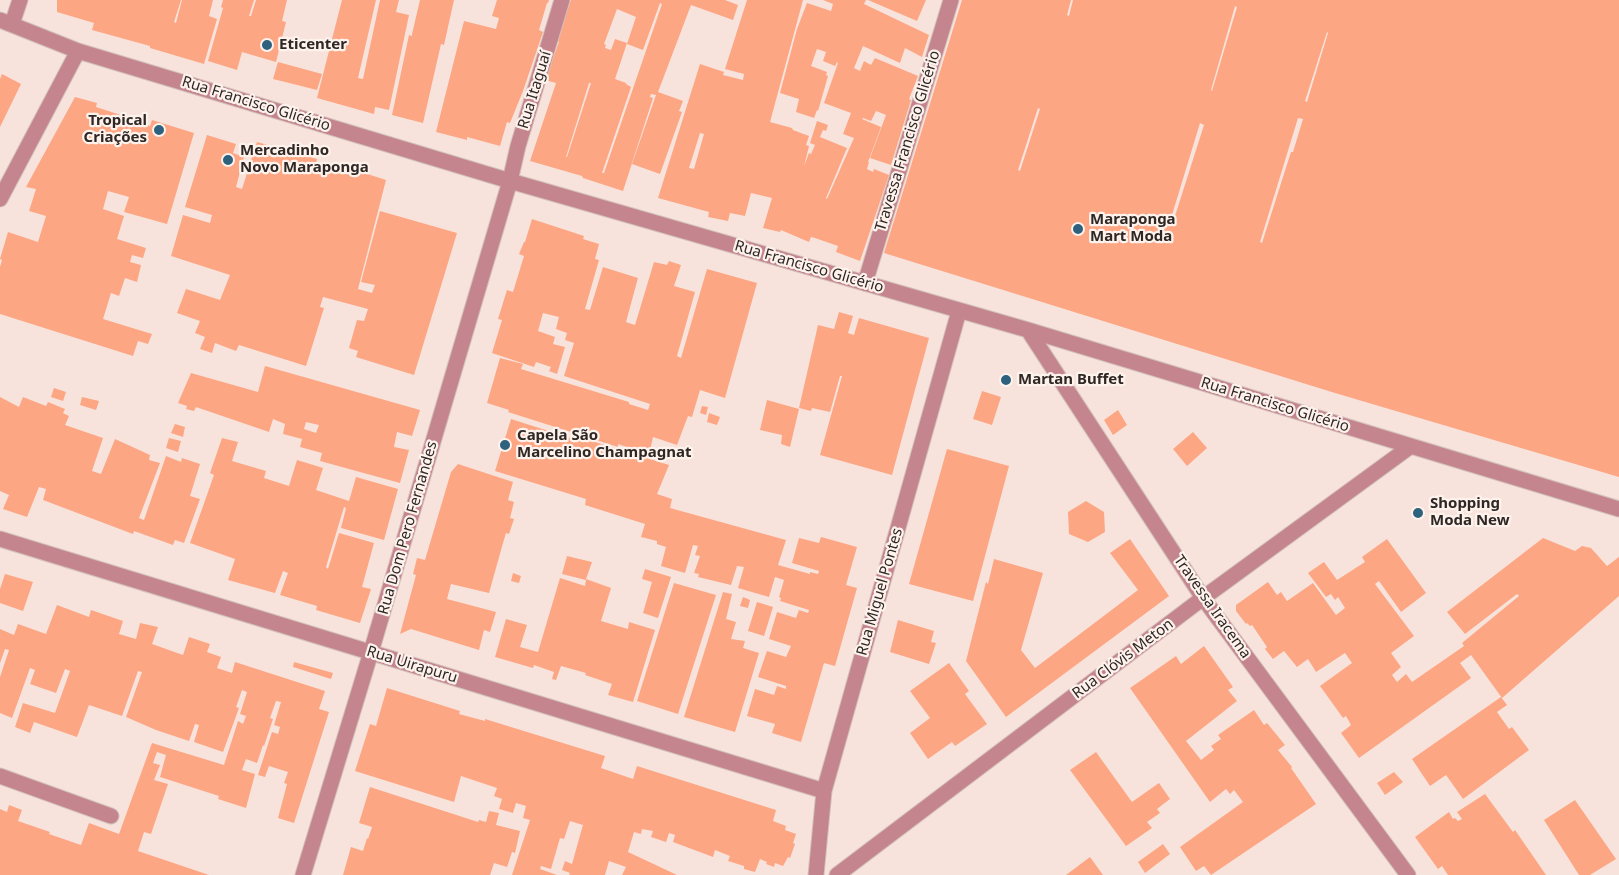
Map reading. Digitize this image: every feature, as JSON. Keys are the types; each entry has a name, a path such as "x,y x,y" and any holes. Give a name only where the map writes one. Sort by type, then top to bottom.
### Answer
{"street":[{"path":"6,22 20,0"},
{"name":"Rua Itaguaí","path":"510,181 518,146 562,0"},
{"name":"Travessa Francisco Glicério","path":"865,283 951,0"},
{"name":"Rua Francisco Glicério","path":"6,22 78,51 510,181 1028,330 1619,509"},
{"path":"0,199 78,51"},
{"name":"Rua Dom Pero Fernandes","path":"303,875 510,181"},
{"name":"Rua Miguel Pontes","path":"816,875 824,791 959,311"},
{"name":"Travessa Iracema","path":"1028,330 1203,598 1408,875"},
{"name":"Rua Clóvis Meton","path":"837,875 1203,598 1411,446"},
{"name":"Rua Uirapuru","path":"0,539 824,791"},
{"path":"0,776 111,816"}],"building":[{"path":"57,0 181,0 174,22 176,23 182,0 213,0 209,16 217,19 204,64 92,30 94,23 57,12"},
{"path":"223,0 254,0 249,16 251,16 256,0 287,0 282,21 286,22 276,62 242,52 237,70 208,61 223,8 221,7"},
{"path":"342,0 376,0 358,78 363,79 380,0 399,0 396,12 409,15 389,110 375,107 374,114 317,98"},
{"path":"420,0 454,0 444,45 441,44 423,123 392,115 409,35 412,36"},
{"path":"497,0 549,0 539,30 543,32 523,91 510,123 507,122 500,146 436,132 464,21 496,29 499,18 492,16"},
{"path":"571,0 725,0 738,5 733,20 691,5 658,92 683,101 679,111 682,112 660,174 632,164 656,95 651,94 650,97 653,98 623,191 530,161 556,83 545,80 559,42 556,41","holes":["660,3 662,4 604,173 602,173 631,87 615,79 627,43 615,39 611,50 605,48 604,44 617,9 636,17 627,44 643,50","589,83 591,83 566,157"]},
{"path":"747,0 803,0 770,122 809,136 804,166 815,145 810,143 817,121 828,125 820,137 847,148 827,199 854,138 843,134 851,113 824,103 838,63 835,66 823,61 826,52 817,49 811,66 827,72 828,76 814,118 796,112 799,99 780,93 797,29 807,3 831,11 833,4 823,0 866,0 864,4 929,35 922,57 905,48 900,63 863,46 854,68 860,71 864,61 871,65 875,58 918,76 909,99 911,100 891,165 870,158 886,115 876,111 871,121 862,119 881,127 868,162 867,169 873,172 874,169 889,175 860,261 836,252 838,246 815,238 811,237 809,242 781,230 780,232 763,228 772,198 751,193 745,216 730,213 728,221 708,217 709,212 658,198 700,64 724,72 723,75 743,80 744,74 725,69","holes":["700,133 704,134 694,169 689,168"]},
{"path":"868,0 926,0 917,21"},
{"name":"Maraponga Mart Moda","path":"962,0 1071,0 1067,15 1069,16 1073,0 1619,0 1619,477 1335,393 884,253","holes":["1235,6 1237,7 1211,90","1327,32 1307,102 1305,101","1038,108 1040,109 1020,171 1018,170","1298,118 1303,119 1262,243 1260,242","1200,123 1204,125 1175,216 1172,215"]},
{"path":"278,62 322,74 317,90 273,79"},
{"path":"2,74 21,84 0,127 0,79"},
{"path":"75,97 97,103 96,107 130,118 130,120 150,126 152,120 194,133 167,224 124,212 129,197 108,191 103,209 124,216 117,239 146,248 143,258 132,255 130,262 141,265 137,282 125,278 119,296 111,293 103,319 152,334 148,344 138,341 133,356 0,314 2,260 0,259 8,232 38,242 46,216 29,211 36,189 26,187"},
{"path":"207,135 236,144 233,153 244,157 236,187 242,189 257,142 317,159 316,164 357,174 358,171 386,180 358,289 372,293 375,285 361,282 380,211 457,233 414,375 356,357 358,351 349,348 357,320 364,321 368,309 323,297 320,307 324,308 306,366 239,345 236,351 215,343 212,353 200,349 205,337 195,333 200,321 177,313 186,289 220,300 230,275 171,256 183,215 210,223 212,215 185,207"},
{"path":"532,219 584,236 583,239 599,244 595,259 599,260 585,309 590,310 603,267 638,278 626,322 635,325 654,262 667,265 669,261 681,265 674,286 695,292 677,356 681,358 707,269 757,283 725,398 700,390 692,417 688,416 677,445 653,437 649,455 508,412 509,410 487,403 500,358 523,364 521,369 648,410 650,404 564,376 574,343 565,340 567,333 556,329 559,317 543,313 538,331 555,337 553,344 565,347 557,374 549,371 551,367 536,362 534,367 492,353 502,320 498,319 507,290 513,292 524,256 519,254"},
{"path":"839,312 853,316 848,333 854,335 859,318 929,338 892,475 820,455 842,376 840,376 830,412 799,408 818,325 834,329"},
{"path":"265,366 420,410 412,436 397,432 394,447 409,450 400,483 320,461 322,453 300,447 302,439 283,434 285,424 273,419 269,432 196,407 194,411 186,409 187,406 178,403 191,373 258,392","holes":["306,422 319,425 316,433 304,429"]},
{"path":"54,388 66,392 63,401 51,397"},
{"path":"982,391 1001,397 992,425 973,419"},
{"path":"0,397 19,407 23,397 46,406 48,402 65,409 63,413 69,416 65,425 103,438 92,471 101,474 115,439 150,455 149,460 160,463 139,518 144,520 166,456 181,462 182,458 200,464 190,496 200,499 184,543 175,540 173,545 134,531 133,534 43,500 46,489 39,487 27,517 3,509 9,495 0,491"},
{"path":"82,397 99,401 96,410 80,405"},
{"path":"767,400 799,409 790,447 781,444 782,435 760,430"},
{"path":"702,406 708,407 706,415 700,413"},
{"path":"1118,410 1127,425 1113,435 1104,420"},
{"path":"709,413 720,417 717,425 707,422"},
{"path":"511,419 580,441 582,438 669,465 657,494 672,499 670,508 786,540 778,565 818,574 819,571 792,563 799,538 819,543 821,537 857,547 846,585 857,588 835,666 824,663 801,742 772,733 775,724 747,716 755,689 774,695 777,686 786,689 786,686 758,677 767,651 786,657 791,646 769,639 777,612 796,618 799,610 808,613 809,610 780,601 784,580 775,577 769,597 738,588 744,567 737,566 731,585 698,577 699,574 694,573 700,556 695,555 698,546 693,545 685,573 661,566 666,547 657,544 657,541 641,537 645,524 585,505 586,499 495,471"},
{"path":"175,424 185,427 183,437 171,433"},
{"path":"1193,432 1207,448 1187,466 1173,449"},
{"path":"169,438 181,441 178,452 166,448"},
{"path":"222,438 238,442 232,461 266,471 264,478 289,486 297,460 323,468 316,490 349,501 356,477 398,489 384,540 341,528 346,508 344,507 326,567 328,569 339,533 374,543 362,587 371,589 360,623 316,610 317,606 280,595 288,573 283,571 275,593 228,580 235,559 190,543 214,475 210,473"},
{"path":"947,449 1009,466 973,601 909,584"},
{"path":"458,464 513,482 508,500 514,502 510,518 514,519 509,534 506,533 489,593 451,584 447,599 496,612 490,632 484,630 479,650 411,629 400,634 416,575 413,574 417,558 425,560 451,472"},
{"path":"1086,501 1104,512 1105,532 1088,542 1069,534 1068,512"},
{"path":"1543,538 1575,551 1582,546 1591,548 1607,566 1619,557 1619,596 1502,698 1471,655 1460,663 1471,678 1359,758 1341,733 1351,725 1346,716 1343,718 1320,686 1352,663 1345,653 1316,672 1308,659 1297,667 1284,651 1273,659 1252,625 1246,624 1236,611 1236,605 1268,582 1277,595 1281,592 1287,601 1313,583 1336,615 1345,608 1338,597 1335,600 1331,594 1326,597 1308,573 1324,562 1337,580 1365,562 1362,557 1387,539 1426,593 1401,612 1379,581 1375,584 1414,636 1391,653 1401,667 1392,675 1397,682 1406,674 1412,682 1464,646 1462,643 1519,596 1517,594 1465,634 1447,612"},
{"path":"1130,539 1169,596 1006,717 966,661 994,559 1043,573 1021,650 1035,668 1138,590 1110,553"},
{"path":"567,556 592,562 586,579 611,588 601,621 628,629 629,622 655,630 633,702 608,695 612,684 585,675 586,673 561,666 556,680 552,679 554,672 534,665 533,668 495,657 506,619 527,625 520,647 538,652 560,578 585,586 586,580 562,574"},
{"path":"645,569 671,577 658,618 643,613 652,582 642,579"},
{"path":"513,573 521,576 519,583 511,581"},
{"path":"5,574 33,582 23,611 0,603 0,589"},
{"path":"674,583 716,595 678,714 637,701"},
{"path":"723,592 732,594 726,619 736,622 731,639 745,641 743,648 759,653 735,732 684,717"},
{"path":"743,597 750,600 748,608 740,606"},
{"path":"757,602 773,607 764,636 748,631"},
{"path":"57,605 89,617 91,610 123,621 119,634 136,639 140,623 158,627 152,644 183,655 189,637 210,644 207,652 221,657 217,668 232,673 235,662 325,691 319,709 329,712 294,823 278,818 288,772 269,766 265,777 258,775 272,732 278,734 280,727 274,725 281,702 276,701 270,718 273,719 257,763 246,759 242,770 255,774 246,808 218,799 219,796 160,777 166,755 157,752 153,763 160,765 154,780 168,784 151,834 144,832 138,851 209,875 0,875 0,809 7,812 9,805 22,810 18,821 81,845 89,823 119,834 152,743 224,765 238,721 243,724 246,716 240,714 247,692 242,690 236,707 239,708 223,752 194,742 199,725 195,724 189,741 156,730 126,717 142,672 138,671 122,716 89,705 77,737 34,722 30,733 15,727 23,703 55,713 70,671 65,669 56,693 30,684 35,670 30,668 12,718 0,713 0,677 9,650 5,649 0,663 0,629 14,635 18,624 46,634"},
{"path":"898,620 934,631 931,642 936,643 929,664 890,652"},
{"path":"1204,646 1233,687 1228,690 1237,701 1186,741 1201,760 1214,750 1211,746 1221,739 1218,735 1254,710 1264,725 1267,723 1285,745 1278,750 1316,804 1211,875 1204,866 1196,871 1180,847 1243,802 1234,790 1230,794 1226,789 1210,802 1130,688 1176,656 1181,664"},
{"path":"294,662 333,673 331,679 293,667"},
{"path":"949,663 969,691 965,694 987,724 955,746 952,742 928,759 910,733 930,718 910,691"},
{"path":"387,688 460,711 459,714 485,721 485,719 605,756 601,768 633,779 637,766 776,810 773,821 786,826 785,830 796,834 790,858 788,857 783,866 775,863 774,867 760,859 755,872 728,861 730,856 715,850 713,857 673,842 675,835 669,833 666,842 651,837 653,831 642,829 641,834 634,832 628,852 677,875 622,875 626,867 609,861 605,875 569,875 570,873 562,870 565,861 572,864 583,825 570,821 564,839 560,838 551,869 541,866 540,869 557,875 512,875 530,820 523,818 526,806 516,803 513,813 499,809 502,799 494,796 497,788 461,776 454,802 355,771 370,724 376,726"},
{"path":"1501,697 1507,705 1497,712 1509,729 1512,727 1529,750 1463,799 1446,775 1430,786 1412,759"},
{"path":"1096,752 1132,802 1159,783 1170,799 1157,809 1160,813 1147,822 1152,828 1126,846 1070,770"},
{"path":"1394,772 1403,782 1385,795 1377,783"},
{"path":"370,787 478,822 479,820 486,822 489,811 499,813 496,825 520,831 515,853 512,852 507,867 494,863 490,875 343,875 351,847 363,851 372,827 359,823"},
{"path":"1485,794 1513,832 1515,830 1546,875 1448,875 1442,866 1438,869 1415,837 1449,812 1453,819 1458,821 1462,819 1457,812"},
{"path":"1575,800 1616,859 1590,875 1579,875 1544,820"},
{"path":"1163,844 1170,854 1145,873 1138,862"},
{"path":"1090,857 1103,875 1066,875"}],"place":[{"name":"Eticenter","path":"267,45"},
{"name":"Tropical Criações","path":"159,130"},
{"name":"Mercadinho Novo Maraponga","path":"228,160"},
{"name":"Maraponga Mart Moda","path":"1078,229"},
{"name":"Martan Buffet","path":"1006,380"},
{"name":"Capela São Marcelino Champagnat","path":"505,445"},
{"name":"Shopping Moda New","path":"1418,513"}]}
